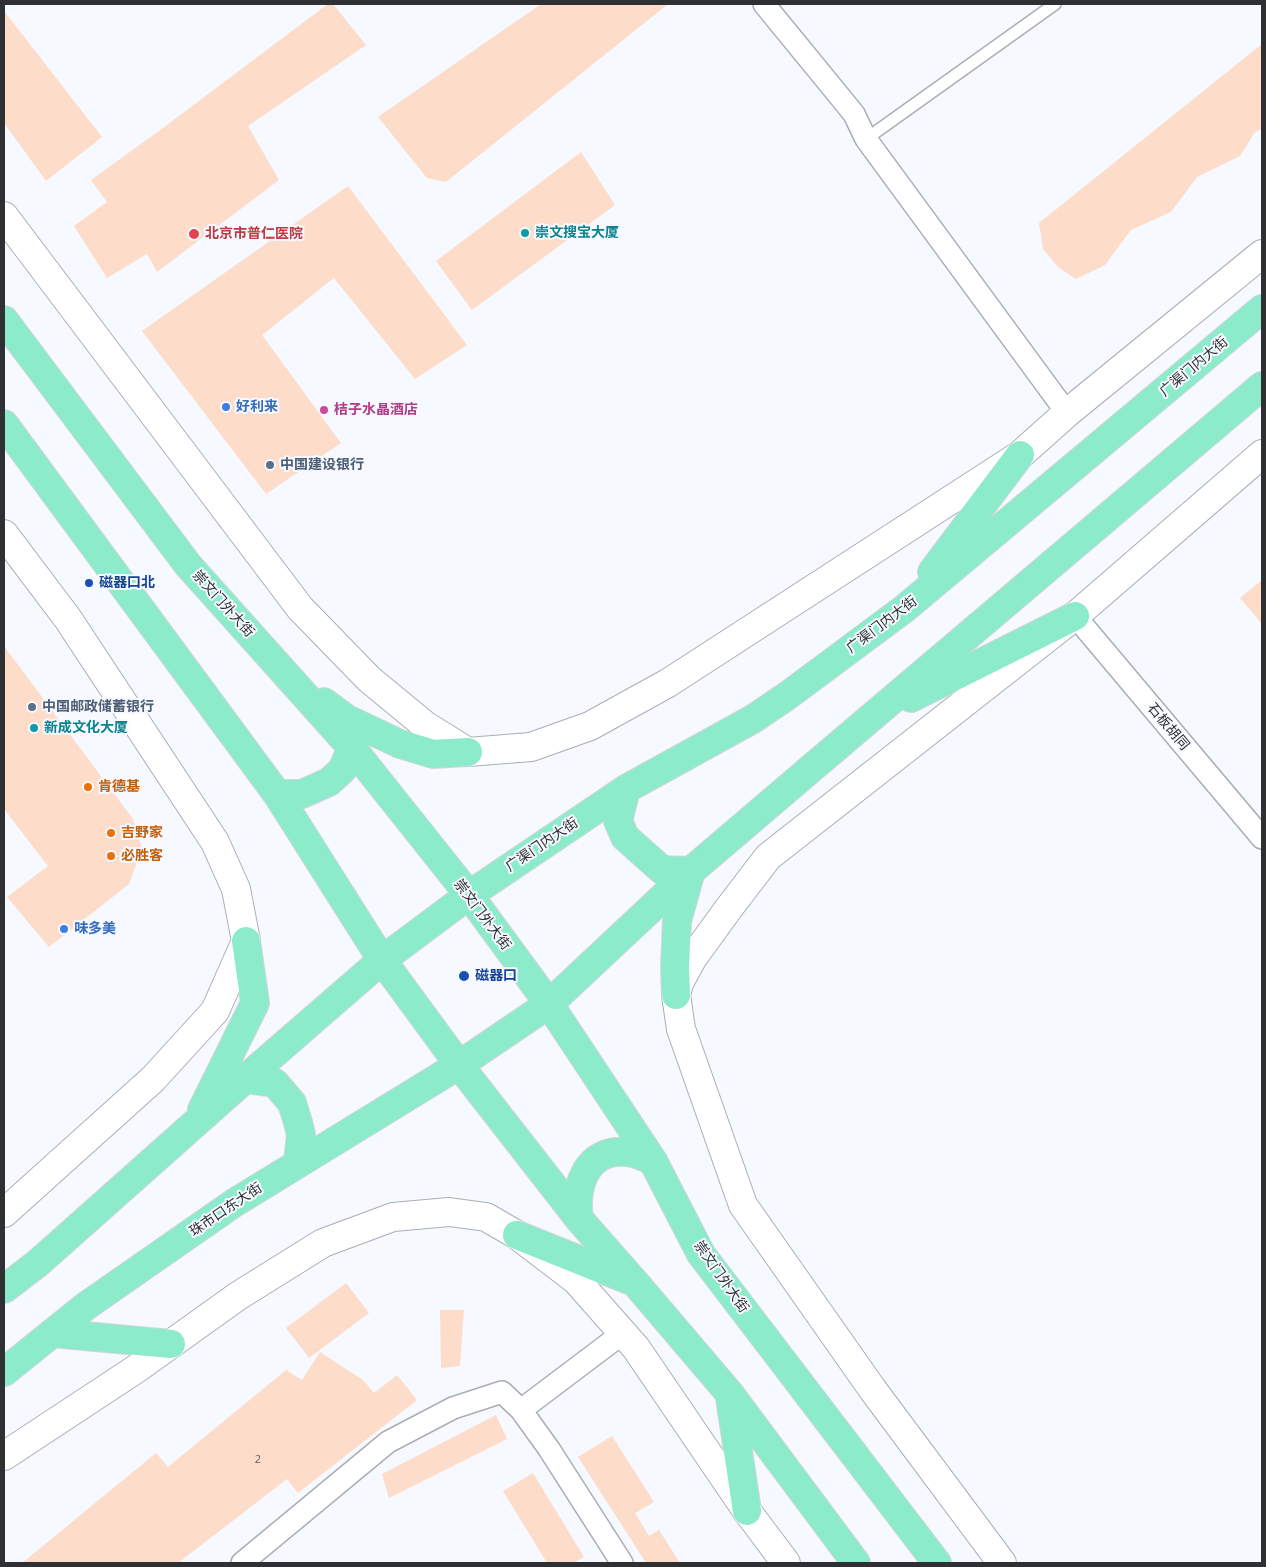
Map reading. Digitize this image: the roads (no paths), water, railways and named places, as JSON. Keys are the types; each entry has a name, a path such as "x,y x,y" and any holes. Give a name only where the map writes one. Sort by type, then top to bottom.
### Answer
{"main road":[{"name":"广渠门内大街","path":"196,1122 382,960 468,895 626,789 753,719 904,609 1262,309"},
{"name":"崇文门外大街","path":"4,320 188,565 352,748 468,895 549,1004 653,1160 701,1254 936,1563"},
{"path":"549,1004 691,872 1262,386"},
{"path":"4,424 277,794 382,960 459,1065 579,1219 730,1394 856,1563"},
{"path":"904,609 1020,455"},
{"path":"874,716 1075,616"},
{"path":"280,669 347,719 400,744 433,754 468,752"},
{"path":"277,794 302,794 329,782 342,770 352,748"},
{"path":"626,789 618,821 625,837 662,870 691,872"},
{"path":"676,995 675,967 678,921 691,872"},
{"path":"4,1289 38,1263 196,1122 255,1003 246,941"},
{"name":"珠市口东大街","path":"4,1372 86,1306 226,1209 298,1162 459,1065 549,1004"},
{"path":"245,1078 275,1083 292,1103 301,1134 298,1162"},
{"path":"579,1219 576,1204 582,1177 599,1158 609,1152 630,1152 653,1160"},
{"path":"517,1235 635,1282"},
{"path":"4,1273 38,1263"},
{"path":"52,1333 171,1344"},
{"path":"730,1394 747,1511"}],"street":[{"path":"764,4 854,114 866,139 1067,413"},
{"path":"4,216 300,608 369,680 426,726 468,752 531,747 590,726 668,683 1020,455 1067,413 1262,254"},
{"path":"1002,1563 873,1390 743,1205 681,1029 676,995 679,983 692,959 768,857 1075,616 1262,454"},
{"path":"4,534 68,619 215,842 236,890 246,941 215,1011 153,1079 4,1213"},
{"name":"石板胡同","path":"1075,616 1262,838"},
{"path":"4,1456 136,1369 238,1296 323,1244 393,1217 449,1212 486,1217 517,1235 576,1280 623,1333 636,1348 747,1511 786,1563"},
{"path":"521,1410 623,1333"},
{"path":"242,1563 388,1442 453,1408 502,1392 521,1410 549,1449 622,1563"}],"lane":[{"path":"866,139 1055,4"}],"place":[{"name":"崇文搜宝大厦","path":"525,233"},
{"name":"北京市普仁医院","path":"194,234"},
{"name":"好利来","path":"226,407"},
{"name":"桔子水晶酒店","path":"324,410"},
{"name":"中国建设银行","path":"270,465"},
{"name":"磁器口北","path":"89,583"},
{"name":"中国邮政储蓄银行","path":"32,707"},
{"name":"新成文化大厦","path":"34,728"},
{"name":"肯德基","path":"88,787"},
{"name":"吉野家","path":"111,833"},
{"name":"必胜客","path":"111,856"},
{"name":"味多美","path":"64,929"},
{"name":"磁器口","path":"464,976"}]}
